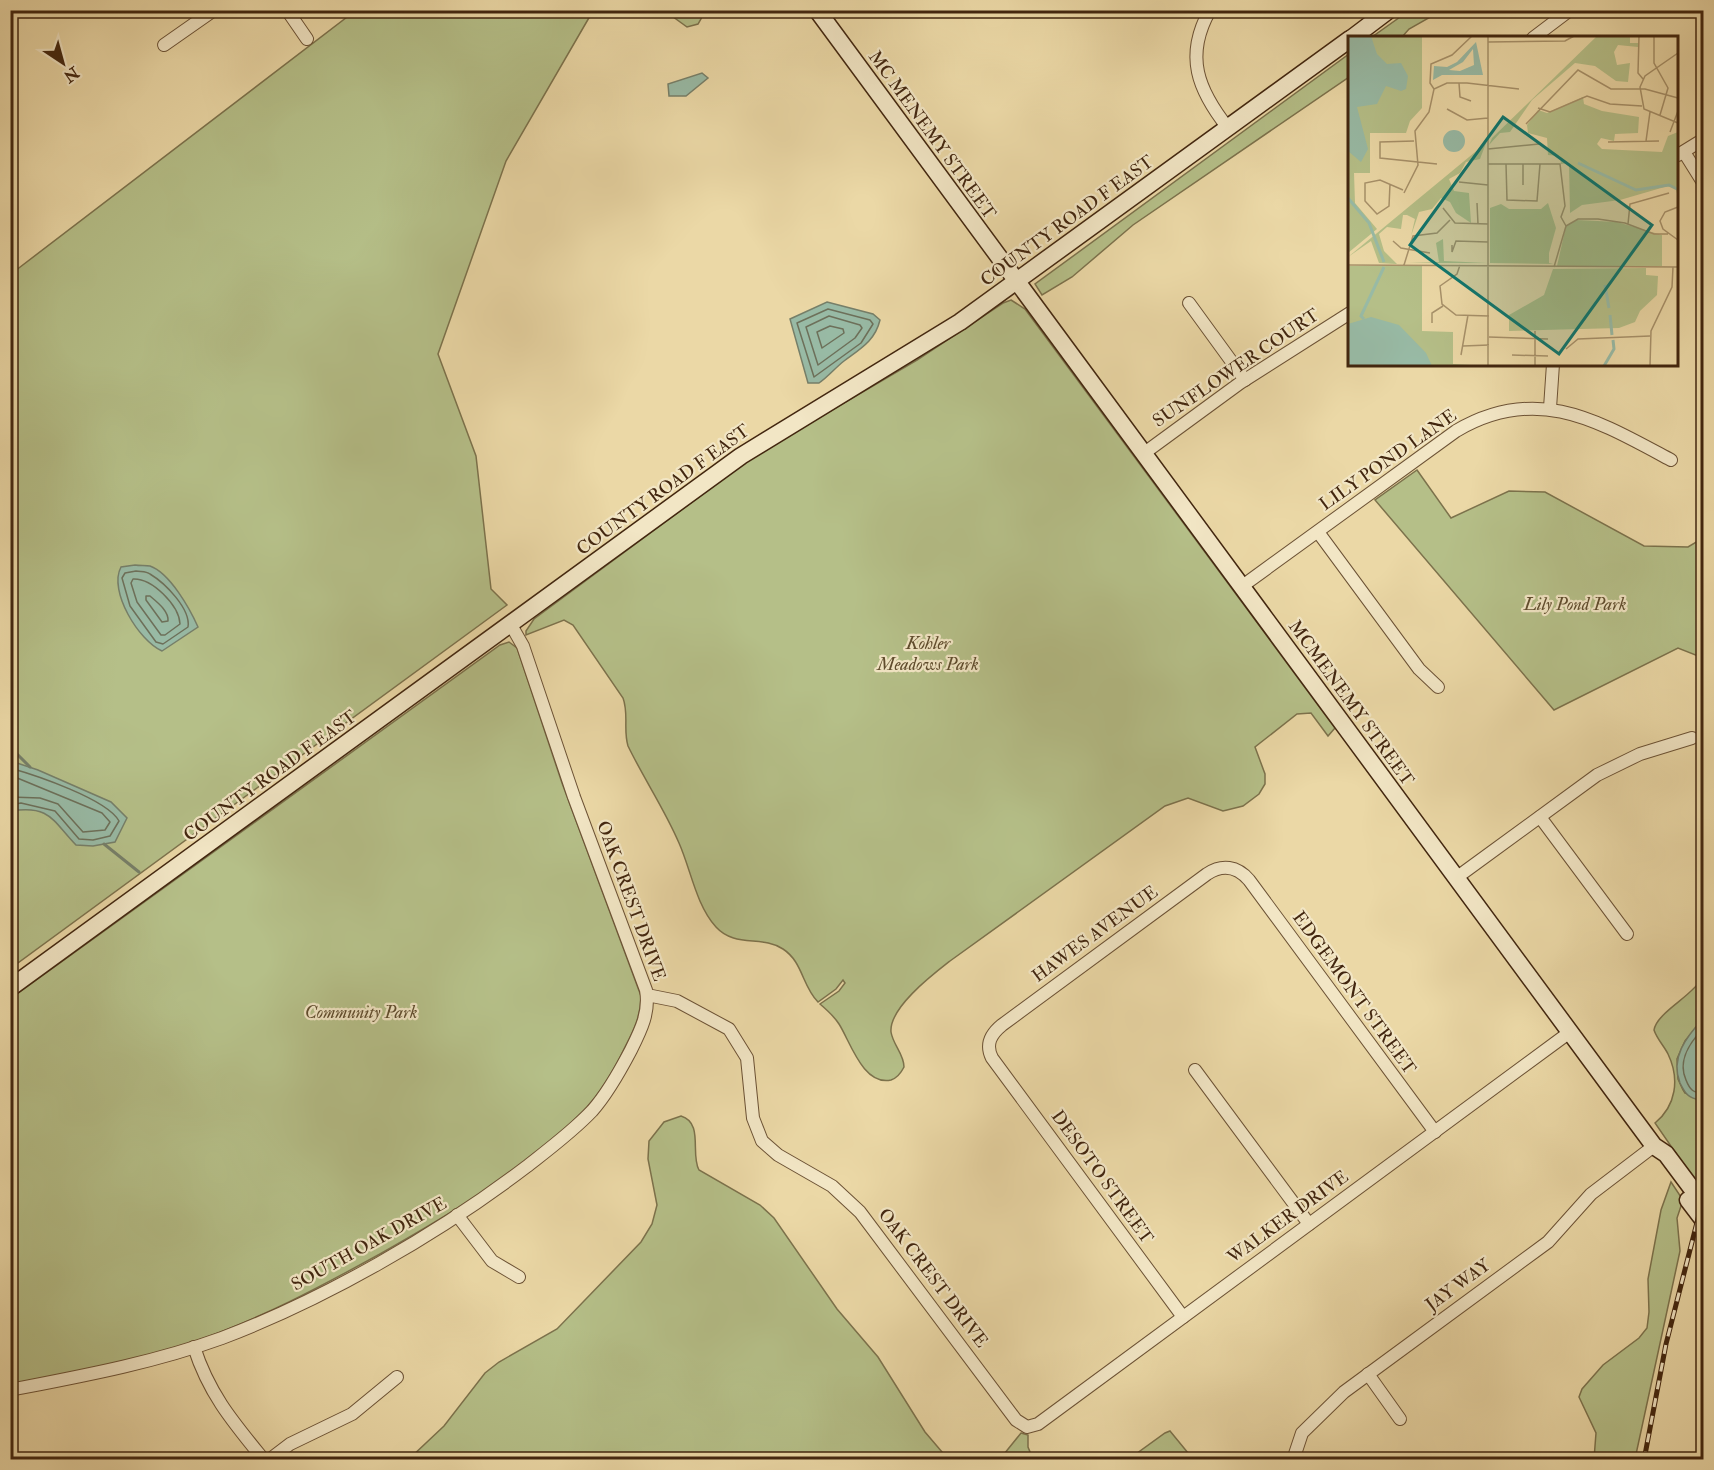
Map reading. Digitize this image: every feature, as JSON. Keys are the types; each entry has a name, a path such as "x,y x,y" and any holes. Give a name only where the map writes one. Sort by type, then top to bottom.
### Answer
{"street":[{"path":"165,45 214,10"},
{"path":"287,10 307,39"},
{"name":"MC MENEMY STREET","path":"817,10 1016,283"},
{"path":"1209,10 1198,39 1197,68 1205,96 1228,128"},
{"name":"COUNTY ROAD F EAST","path":"1354,36 1389,10"},
{"path":"1536,36 1570,10"},
{"name":"COUNTY ROAD F EAST","path":"10,988 761,442 905,358 1016,283 1348,40"},
{"path":"1704,139 1680,154 1704,184"},
{"name":"MCMENEMY STREET","path":"1016,283 1654,1146 1666,1154 1704,1206"},
{"path":"1189,303 1245,380"},
{"name":"SUNFLOWER COURT","path":"1143,454 1245,380 1348,314"},
{"path":"1550,408 1553,366"},
{"name":"LILY POND LANE","path":"1241,587 1470,423 1510,411 1550,408 1594,420 1671,460"},
{"path":"1318,532 1419,669 1438,687"},
{"name":"OAK CREST DRIVE","path":"511,625 523,646 550,732 647,995 677,1001 718,1021 732,1032 747,1058 753,1118 762,1142 778,1155 832,1186 860,1212 1016,1420 1025,1427"},
{"path":"1456,878 1614,765 1692,738"},
{"path":"1540,817 1627,934"},
{"name":"HAWES AVENUE","path":"992,1058 989,1043 997,1029 1207,874 1227,867 1245,875"},
{"name":"EDGEMONT STREET","path":"1245,875 1435,1132"},
{"name":"SOUTH OAK DRIVE","path":"10,1390 104,1372 194,1347 288,1310 458,1215 571,1132 593,1109 611,1086 639,1032 646,1015 647,995"},
{"name":"WALKER DRIVE","path":"1025,1427 1038,1424 1570,1032"},
{"name":"DESOTO STREET","path":"992,1058 1183,1317"},
{"path":"1195,1070 1309,1224"},
{"name":"MCMENEMY STREET","path":"1654,1146 1658,1160 1704,1221"},
{"name":"JAY WAY","path":"1293,1460 1296,1444 1303,1432 1368,1374 1553,1238 1591,1194 1654,1146"},
{"path":"458,1215 494,1263 519,1277"},
{"path":"194,1347 203,1373 217,1401 266,1460 290,1444 352,1414 397,1377"},
{"path":"1368,1374 1401,1419"}],"green space":[{"path":"1410,10 1441,11 1409,29 1403,36 1373,36"},
{"path":"355,11 585,11 590,16 506,161 438,354 476,456 491,589 507,605 11,968 11,274"},
{"path":"665,11 701,11 702,17 698,24 687,27"},
{"path":"1348,55 1348,78 1133,225 1072,277 1042,295 1035,284"},
{"name":"Kohler Meadows Park","path":"1011,300 1025,309 1335,728 1328,736 1311,713 1297,714 1255,747 1265,774 1265,784 1259,794 1243,806 1223,811 1188,798 1165,806 950,961 913,993 897,1013 891,1032 904,1067 893,1079 881,1080 865,1069 837,1021 820,1004 839,991 845,983 843,980 836,989 818,1002 790,954 775,945 740,939 723,933 709,918 673,831 628,746 623,698 573,625 564,620 526,635 526,631 534,619 757,454 917,360"},
{"name":"Lily Pond Park","path":"1417,470 1451,518 1509,491 1545,492 1644,546 1688,547 1703,538 1703,658 1678,648 1554,710 1375,500"},
{"name":"Community Park","path":"509,642 517,648 562,783 641,996 640,1010 634,1028 601,1089 590,1104 561,1132 537,1153 486,1190 380,1254 290,1302 243,1323 173,1348 104,1366 11,1384 10,999 500,645"},
{"path":"1703,977 1703,1019 1685,1041 1677,1059 1678,1079 1685,1093 1703,1098 1703,1167 1697,1184 1655,1123 1668,1109 1675,1082 1672,1063 1654,1030 1668,1010 1692,991"},
{"path":"681,1116 692,1125 699,1170 760,1205 774,1218 837,1309 878,1357 925,1432 948,1459 409,1459 444,1426 485,1373 499,1362 557,1329 641,1242 652,1224 657,1205 648,1159 649,1141 664,1122"},
{"path":"1671,1182 1683,1200 1677,1218 1680,1251 1635,1459 1594,1459 1596,1433 1579,1397 1582,1389 1603,1365 1639,1338 1647,1328 1648,1279 1661,1210"},
{"path":"1170,1431 1193,1459 1129,1459 1165,1433"},
{"path":"1021,1433 1028,1435 1028,1447 1033,1459 1000,1459"}],"water":[{"path":"702,73 708,78 686,96 669,96 668,84"},
{"path":"827,302 873,314 880,320 875,334 861,348 819,383 808,383 790,319"},
{"path":"150,566 165,576 185,602 198,627 162,651 153,646 135,626 122,601 118,577 121,567"},
{"path":"11,761 38,770 111,802 127,818 115,842 93,846 76,845 49,816 34,810 11,811"},
{"path":"1703,1019 1703,1098 1696,1099 1683,1089 1677,1074 1677,1065 1681,1048"}],"waterway":[{"path":"10,747 30,767"},
{"path":"104,844 139,872"}],"railway":[{"path":"1644,1460 1666,1344 1704,1195"}]}
